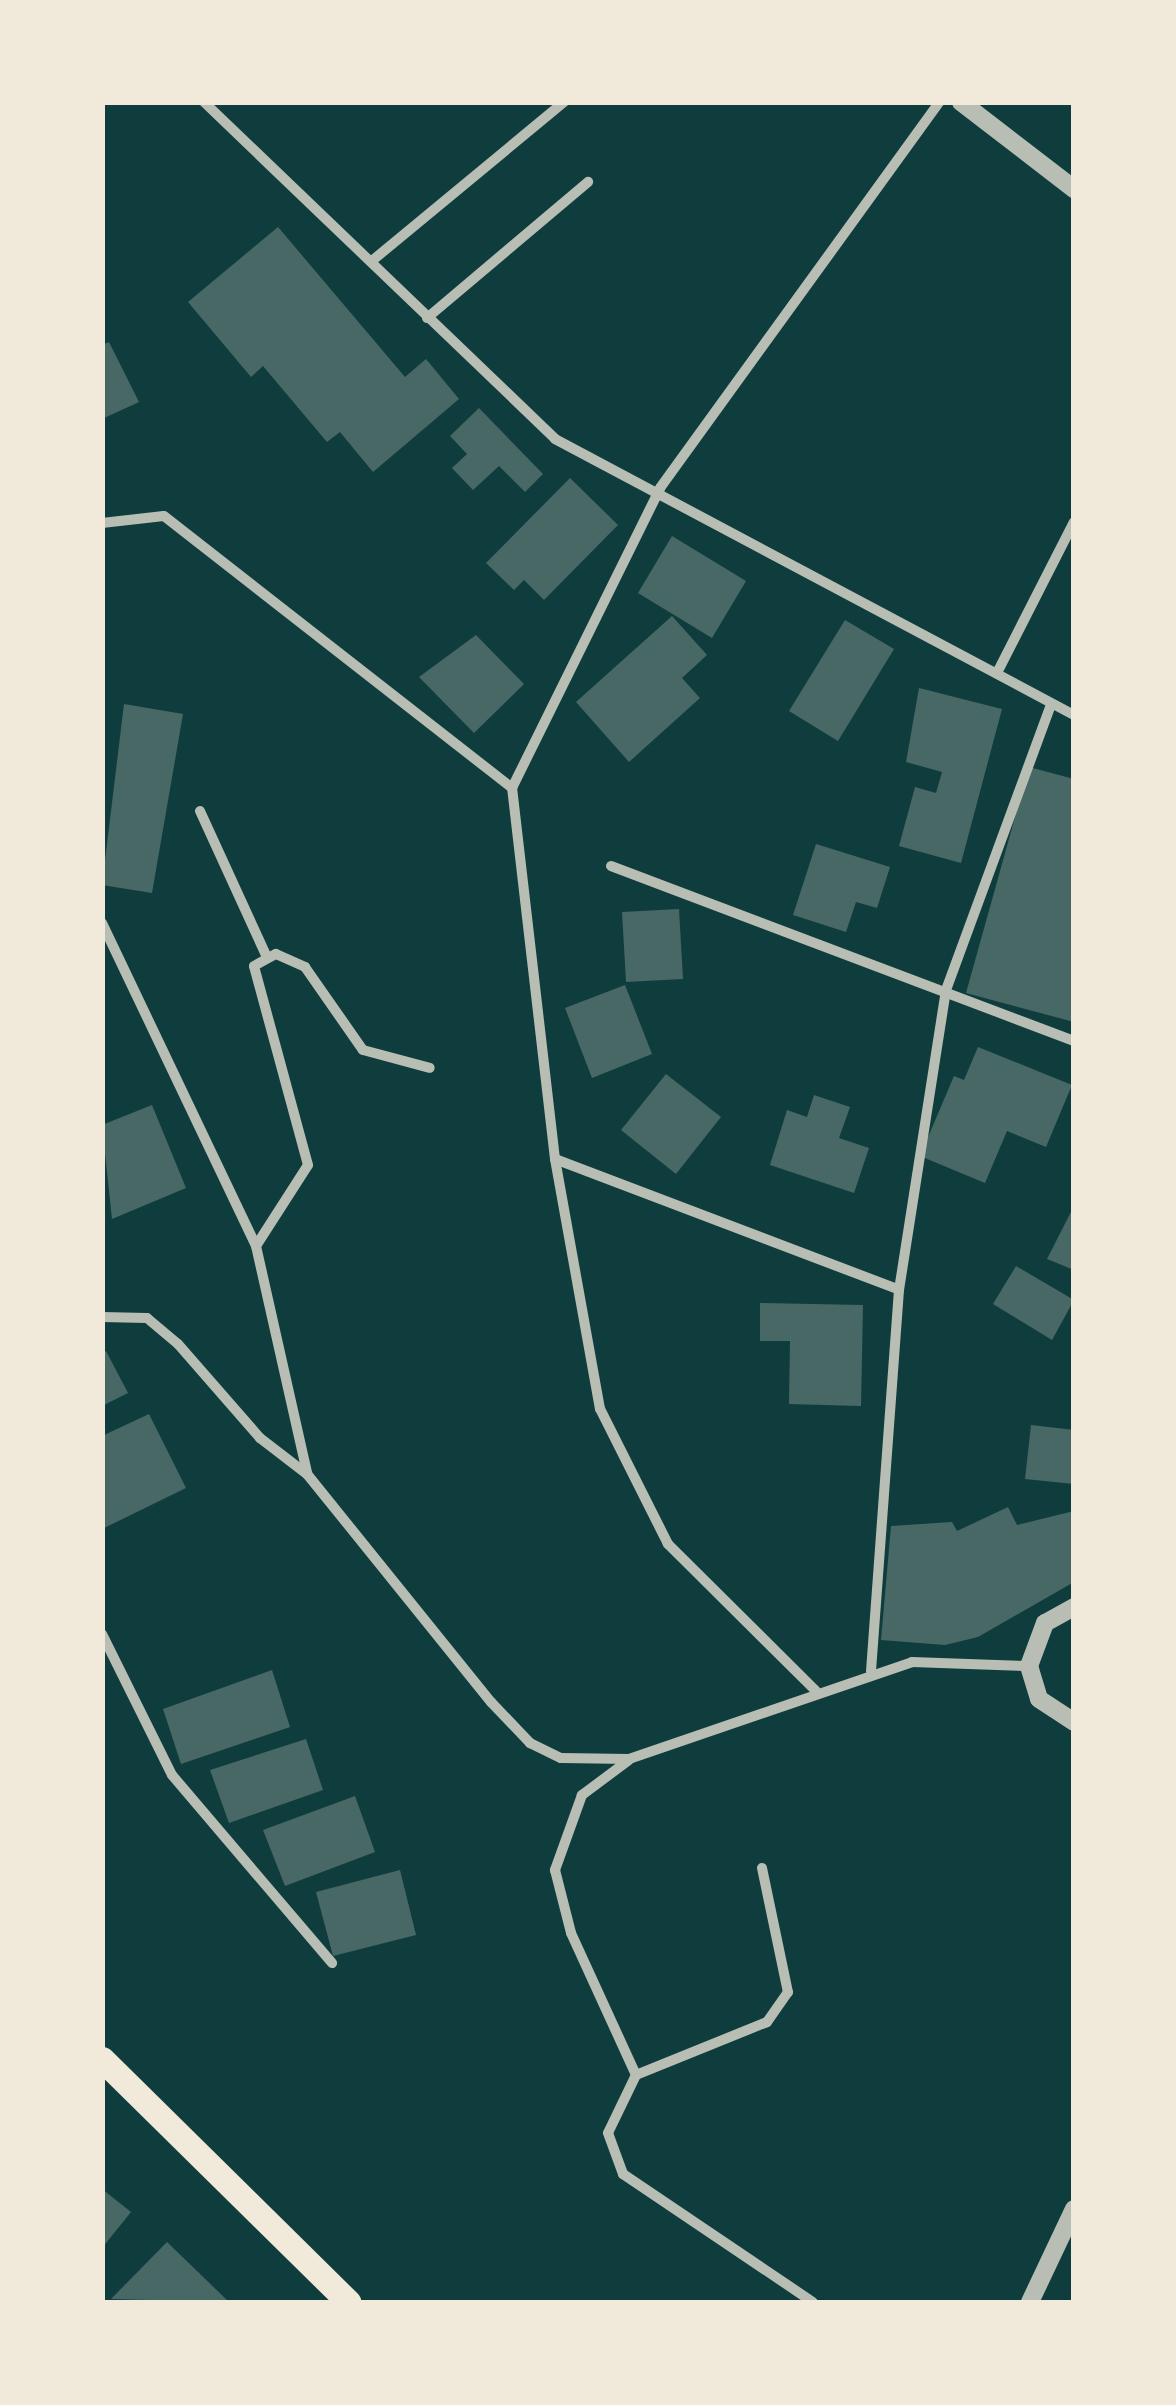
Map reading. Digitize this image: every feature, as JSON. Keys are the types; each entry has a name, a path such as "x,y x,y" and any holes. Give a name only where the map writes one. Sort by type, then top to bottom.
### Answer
{"main road":[{"path":"102,2059 348,2302"}],"street":[{"path":"204,102 374,260 427,318 555,439 660,488 999,669 1074,715"},
{"path":"374,260 564,102"},
{"path":"816,1690 668,1544 630,1480 600,1409 555,1159 512,788 660,488 939,102"},
{"path":"961,102 1074,189"},
{"path":"427,318 588,182"},
{"path":"102,523 164,516 512,788"},
{"path":"999,669 1074,522"},
{"path":"870,1671 898,1290 946,990 1051,704"},
{"path":"200,812 266,955 305,967 363,1050 430,1068"},
{"path":"611,866 1074,1041"},
{"path":"102,923 256,1246 307,1474"},
{"path":"256,1246 308,1164 263,1016 254,966 266,955"},
{"path":"555,1159 898,1290"},
{"path":"102,1317 147,1318 307,1474 530,1743 561,1758 630,1759"},
{"path":"1074,1607 1045,1624 1029,1666 1039,1699 1074,1722"},
{"path":"102,1634 172,1776 332,1963"},
{"path":"636,2075 571,1933 555,1870 582,1795 630,1759 870,1671 912,1662 1029,1666"},
{"path":"762,1868 788,1992 768,2022 636,2075 608,2133 623,2174 813,2302"},
{"path":"1030,2302 1074,2209"}],"building":[{"path":"278,227 405,377 426,359 459,399 373,472 340,432 327,442 263,366 251,377 188,302"},
{"path":"109,342 139,402 102,419 102,345"},
{"path":"479,408 543,474 525,492 499,466 473,490 452,468 467,454 450,436"},
{"path":"570,478 618,525 544,600 524,580 514,590 486,563"},
{"path":"672,536 746,581 712,638 638,593"},
{"path":"672,616 707,655 682,678 700,698 629,762 576,702"},
{"path":"845,620 894,649 838,741 789,711"},
{"path":"476,635 524,684 474,733 419,677"},
{"path":"919,688 1002,709 961,863 899,846 915,787 936,793 942,772 906,762"},
{"path":"124,704 183,714 152,893 102,885"},
{"path":"1029,767 1074,779 1074,1022 966,993"},
{"path":"816,844 890,867 877,908 856,902 846,932 793,915"},
{"path":"679,909 683,979 626,982 622,912"},
{"path":"625,985 652,1054 592,1078 565,1008"},
{"path":"978,1047 1072,1085 1046,1147 1007,1131 985,1183 920,1156 954,1076 964,1080"},
{"path":"666,1074 721,1117 676,1174 621,1130"},
{"path":"814,1095 850,1107 839,1138 869,1148 854,1193 770,1165 787,1110 807,1117"},
{"path":"152,1105 186,1188 112,1219 102,1125"},
{"path":"1074,1206 1074,1270 1047,1259"},
{"path":"1016,1266 1074,1300 1052,1340 993,1304"},
{"path":"760,1303 863,1305 861,1406 789,1404 790,1341 760,1341"},
{"path":"106,1351 128,1393 102,1406 102,1353"},
{"path":"149,1414 186,1488 102,1529 102,1436"},
{"path":"1031,1425 1074,1430 1074,1484 1025,1479"},
{"path":"1008,1507 1017,1525 1074,1511 1074,1582 978,1637 945,1645 881,1640 891,1526 952,1522 957,1531"},
{"path":"272,1670 290,1727 181,1764 163,1709"},
{"path":"306,1739 323,1790 229,1823 210,1770"},
{"path":"355,1796 375,1852 285,1886 263,1830"},
{"path":"400,1870 416,1935 333,1956 316,1892"},
{"path":"102,2189 131,2212 102,2248"},
{"path":"167,2242 229,2302 111,2299"}]}
